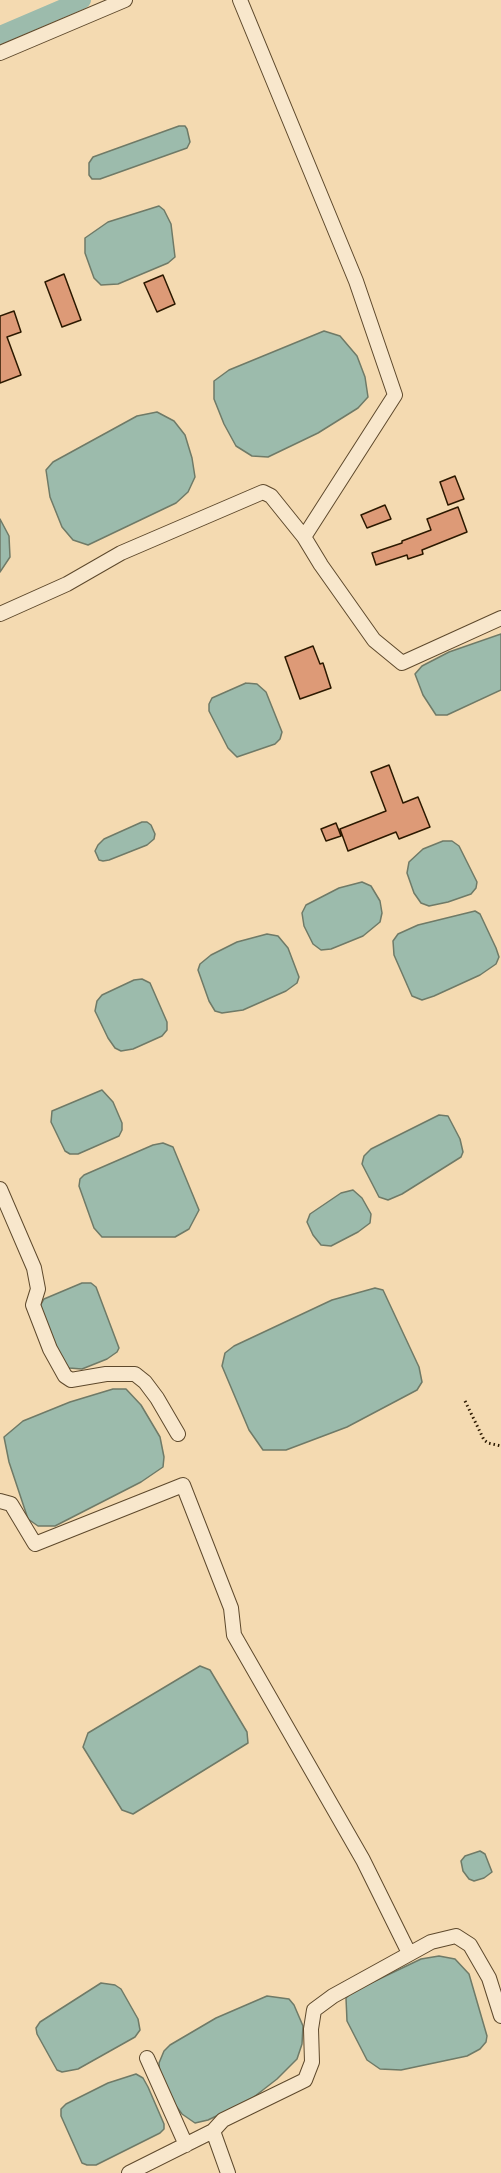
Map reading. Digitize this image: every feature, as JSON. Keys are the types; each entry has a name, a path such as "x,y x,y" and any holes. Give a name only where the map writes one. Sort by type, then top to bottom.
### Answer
{"street":[{"path":"0,53 125,0"},
{"path":"240,0 356,281 395,395 304,537"},
{"path":"0,614 67,584 121,554 263,492 271,496 304,537 374,640 402,663 501,618"},
{"path":"0,1189 34,1268 38,1289 33,1305 50,1349 65,1376 71,1380 106,1374 135,1374 145,1382 157,1398 178,1434"},
{"path":"0,1501 11,1504 35,1544 183,1485 231,1608 234,1635 363,1860 409,1953"},
{"path":"129,2173 213,2131 224,2120 304,2080 312,2062 311,2029 314,2010 333,1996 431,1942 456,1936 470,1945 489,1978 501,2016"},
{"path":"147,2058 186,2145"},
{"path":"213,2131 228,2173"}],"path":[{"path":"465,1401 484,1440 501,1446"}],"shaded area":[{"path":"179,126 185,126 187,129 190,142 187,148 100,179 92,179 89,175 89,163 93,157"},
{"path":"159,206 164,210 171,224 175,257 168,263 118,284 101,285 94,278 85,253 85,238 108,222"},
{"path":"324,331 340,336 357,356 365,377 368,397 358,408 318,433 268,457 252,456 236,446 214,399 214,381 229,370"},
{"path":"157,412 174,421 185,435 195,477 188,492 176,503 88,545 73,540 62,527 50,497 46,470 53,462 137,416"},
{"path":"0,519 9,536 10,557 0,572"},
{"path":"501,634 501,690 447,715 436,715 423,695 415,674 422,666 449,652"},
{"path":"246,683 257,684 266,692 282,732 275,744 237,757 228,748 209,711 209,704 212,698"},
{"path":"142,822 151,825 155,834 154,839 147,845 109,860 99,860 95,851 104,839"},
{"path":"443,841 452,841 459,846 477,882 476,888 471,894 429,906 421,903 414,893 407,873 409,862 423,849"},
{"path":"362,882 371,886 380,901 382,913 380,922 363,936 331,949 321,950 313,944 304,926 302,913 306,905 339,888"},
{"path":"475,911 480,914 496,948 499,957 496,964 480,975 434,996 422,1000 412,996 394,955 393,941 398,934 418,925"},
{"path":"267,934 278,936 288,948 299,977 297,983 286,991 243,1010 222,1013 215,1011 198,970 200,964 211,955 237,942"},
{"path":"142,979 150,983 167,1022 167,1030 162,1036 133,1049 121,1051 115,1048 108,1038 95,1011 97,1001 102,995 134,980"},
{"path":"102,1090 113,1102 122,1123 119,1136 78,1154 70,1154 65,1151 51,1122 52,1111"},
{"path":"439,1115 448,1116 460,1139 463,1152 461,1157 402,1194 388,1200 379,1197 362,1164 364,1156 371,1149"},
{"path":"163,1143 173,1147 199,1210 189,1229 175,1237 102,1237 94,1228 79,1186 80,1179 84,1175 153,1145"},
{"path":"353,1190 362,1198 371,1214 370,1223 331,1246 321,1245 307,1222 310,1214 341,1193"},
{"path":"82,1283 91,1283 96,1287 119,1348 107,1359 82,1369 63,1365 40,1306 44,1299"},
{"path":"375,1288 383,1290 419,1367 422,1382 417,1390 347,1427 286,1450 263,1450 249,1430 222,1366 225,1353 234,1346 332,1300"},
{"path":"113,1389 126,1389 141,1405 160,1437 164,1457 163,1467 141,1482 55,1526 38,1526 28,1519 9,1462 4,1437 23,1421 70,1402"},
{"path":"200,1666 210,1670 247,1732 248,1743 133,1814 122,1810 83,1747 88,1733"},
{"path":"480,1851 485,1854 492,1872 474,1881 469,1879 463,1871 461,1861 465,1856"},
{"path":"439,1956 455,1959 469,1974 487,2036 486,2042 480,2049 467,2056 401,2070 380,2069 367,2060 347,2021 346,1998 352,1992 421,1959"},
{"path":"101,1983 115,1985 121,1989 138,2019 140,2030 135,2037 78,2069 62,2072 57,2070 36,2028 40,2022"},
{"path":"267,1996 289,1999 294,2005 303,2026 302,2044 297,2059 277,2079 250,2100 208,2120 195,2123 182,2114 165,2091 160,2077 159,2063 164,2051 170,2045 216,2018"},
{"path":"136,2074 143,2078 148,2087 164,2129 96,2165 82,2163 61,2116 61,2109 66,2104 108,2083"}],"building":[{"path":"64,274 81,320 62,327 45,282"},
{"path":"163,275 175,304 157,312 144,283"},
{"path":"14,311 21,332 7,337 21,375 0,383 0,316"},
{"path":"455,476 464,499 448,505 440,482"},
{"path":"385,505 391,519 367,528 361,515"},
{"path":"458,507 467,532 422,550 423,554 408,559 407,555 376,565 372,553 431,530 427,519"},
{"path":"313,646 320,664 323,663 331,688 300,699 285,657"},
{"path":"389,765 403,803 418,797 430,827 399,839 396,832 348,851 340,829 386,811 371,772"},
{"path":"336,823 341,836 326,841 321,829"}],"waterway":[{"path":"0,35 82,0"}]}
